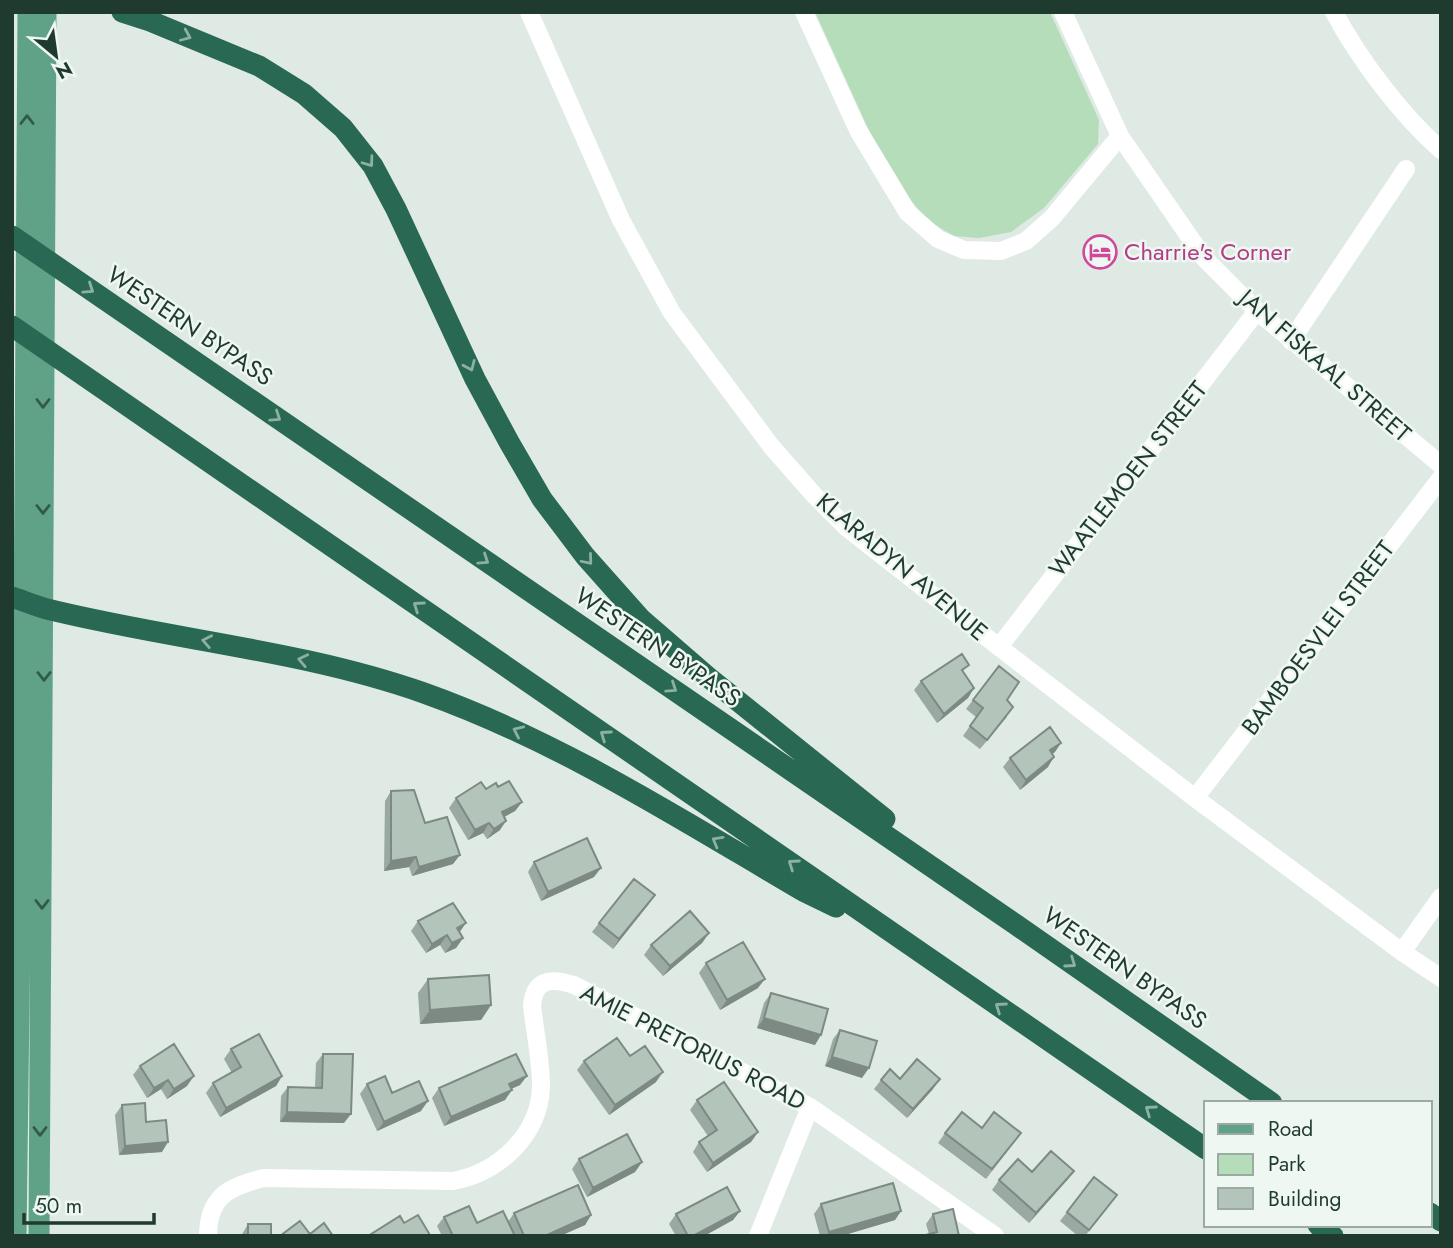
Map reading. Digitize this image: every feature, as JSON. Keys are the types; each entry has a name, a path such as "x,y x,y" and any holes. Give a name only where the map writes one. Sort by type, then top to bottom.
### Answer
{"highway":[{"path":"122,12 259,66 304,94 343,128 373,166 396,209 475,379 509,442 542,499 585,556 640,619 698,669 1015,924"},
{"name":"WESTERN BYPASS","path":"12,236 1269,1101"},
{"path":"12,326 1204,1148"},
{"path":"18,599 45,608 341,668 422,692 487,717 570,756 803,891 907,943"}],"main road":[{"path":"27,12 36,188 43,441 42,586 45,608 39,1236"},
{"path":"16,1236 18,599 24,428 46,12"}],"street":[{"name":"KLARADYN AVENUE","path":"528,12 621,220 672,313 771,446 847,528 1195,798 1441,978"},
{"path":"804,12 858,130 908,213 938,239 964,250 1002,251 1026,241 1052,218 1120,136"},
{"name":"JAN FISKAAL STREET","path":"1063,12 1120,136 1204,258 1291,341 1441,466"},
{"path":"1334,12 1386,91 1441,150"},
{"path":"1291,341 1406,169"},
{"name":"WAATLEMOEN STREET","path":"999,647 1257,311"},
{"name":"BAMBOESVLEI STREET","path":"1195,798 1441,478"},
{"path":"1402,952 1441,897"},
{"name":"AMIE PRETORIUS ROAD","path":"208,1236 208,1223 214,1205 226,1191 244,1183 264,1178 453,1181 468,1178 499,1162 523,1138 532,1123 537,1106 541,1087 533,993 551,980 574,985 810,1107 995,1236"},
{"path":"758,1236 810,1107"}],"green space":[{"path":"815,12 1050,12 1099,120 1098,144 1044,208 1011,232 979,238 954,236 930,222 906,195 872,137"}],"building":[{"path":"962,654 969,665 962,670 974,688 944,714 921,681"},
{"path":"999,666 1019,682 1007,700 1013,707 987,740 970,726 983,708 973,700"},
{"path":"1050,727 1061,743 1050,750 1054,757 1026,780 1010,758"},
{"path":"509,781 522,802 502,812 506,821 494,829 489,823 475,830 456,798 481,782 486,789 496,783 498,787"},
{"path":"414,790 425,823 447,817 460,855 419,867 416,857 391,861 391,791"},
{"path":"587,838 601,868 548,892 534,862"},
{"path":"634,879 655,895 619,939 599,923"},
{"path":"453,903 466,923 457,928 463,938 452,943 447,935 432,944 418,921"},
{"path":"690,911 709,933 670,966 651,945"},
{"path":"743,942 765,979 727,1000 706,963"},
{"path":"489,975 491,1005 430,1010 428,979"},
{"path":"771,993 828,1009 821,1035 764,1018"},
{"path":"840,1030 877,1041 869,1068 832,1057"},
{"path":"259,1034 282,1076 226,1108 213,1083 241,1067 231,1049"},
{"path":"617,1038 630,1056 645,1046 663,1072 615,1105 584,1061"},
{"path":"174,1044 194,1076 174,1089 168,1080 154,1088 140,1066"},
{"path":"323,1054 353,1054 351,1114 287,1112 288,1087 322,1088"},
{"path":"516,1054 527,1076 509,1084 512,1090 451,1117 439,1088"},
{"path":"917,1059 940,1079 913,1109 881,1080 890,1069 900,1079"},
{"path":"385,1076 392,1093 419,1081 428,1101 384,1122 367,1084"},
{"path":"724,1082 758,1132 713,1163 699,1142 717,1130 697,1100"},
{"path":"145,1103 146,1122 166,1120 168,1142 125,1146 122,1105"},
{"path":"962,1112 982,1128 994,1112 1021,1133 992,1169 945,1133"},
{"path":"627,1134 642,1162 593,1188 579,1159"},
{"path":"1051,1151 1074,1171 1036,1213 999,1180 1018,1159 1032,1172"},
{"path":"1094,1177 1117,1195 1089,1230 1067,1212"},
{"path":"893,1183 901,1211 829,1232 821,1204"},
{"path":"578,1185 591,1215 545,1236 524,1236 514,1213"},
{"path":"727,1187 740,1211 693,1236 688,1236 676,1214"},
{"path":"469,1206 477,1223 503,1211 515,1236 453,1236 444,1217"},
{"path":"953,1209 959,1236 922,1236 937,1232 933,1214"},
{"path":"418,1215 430,1235 368,1236 400,1216 404,1223"},
{"path":"300,1221 310,1234 324,1223 333,1236 280,1236"},
{"path":"248,1224 271,1224 271,1236 248,1236"}],"place":[{"name":"Charrie's Corner","path":"1100,252"}]}
